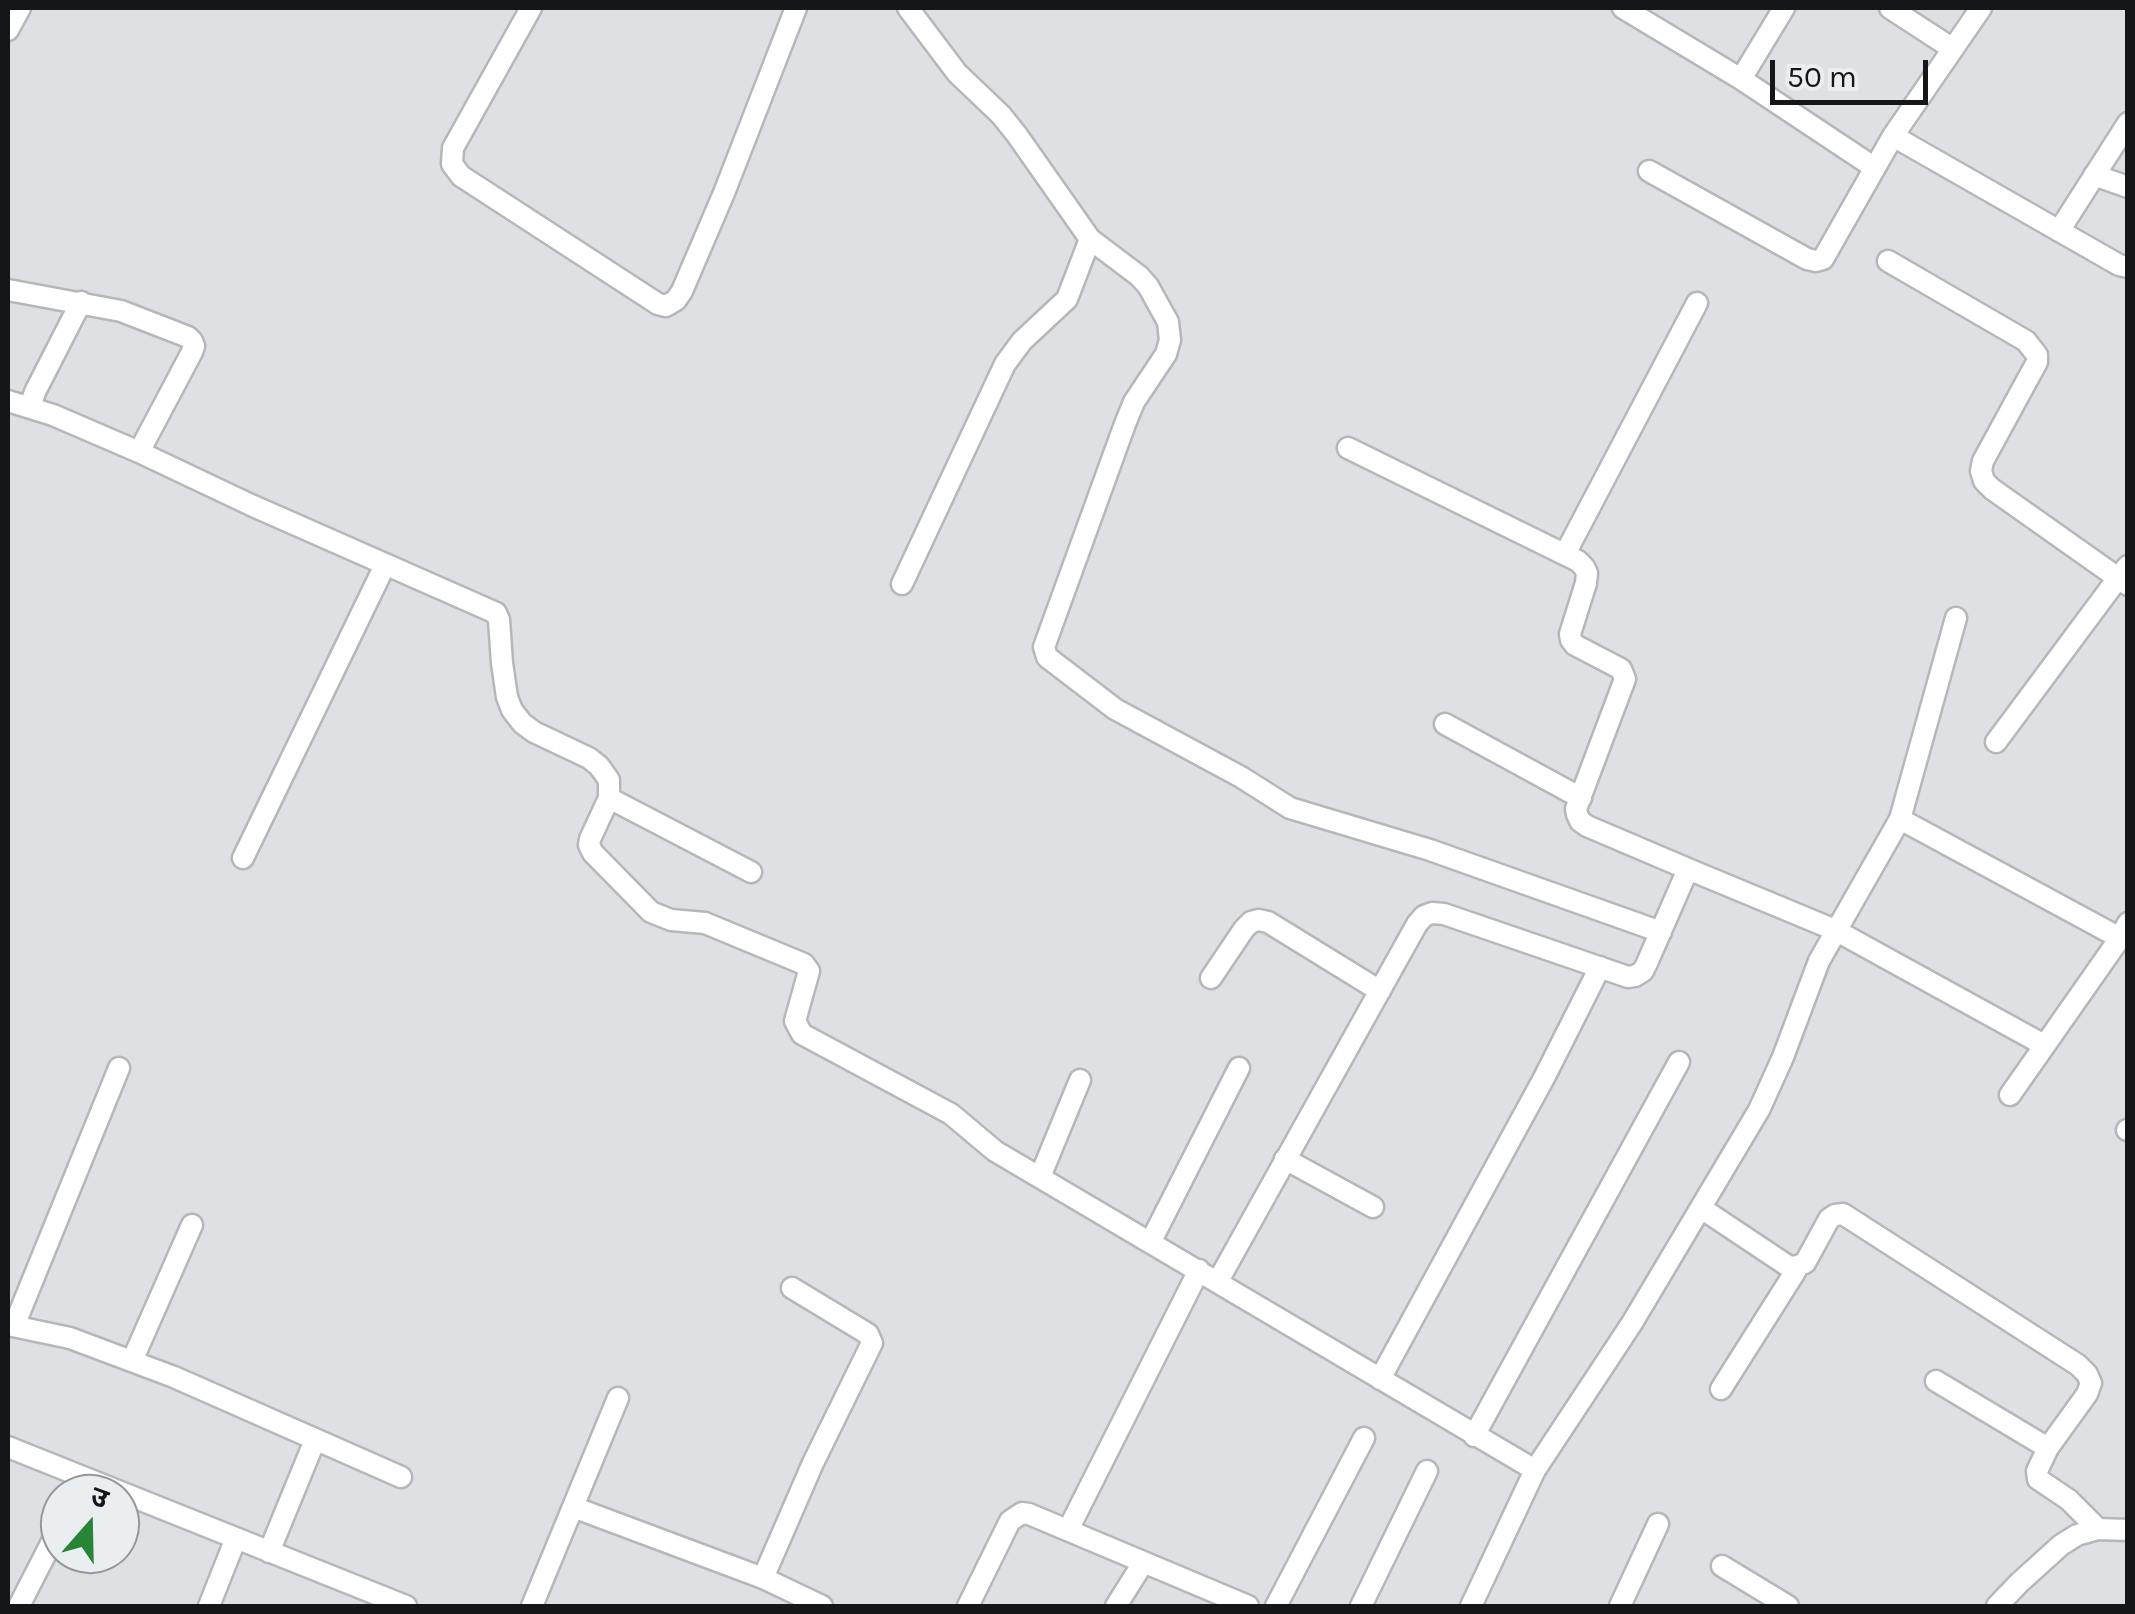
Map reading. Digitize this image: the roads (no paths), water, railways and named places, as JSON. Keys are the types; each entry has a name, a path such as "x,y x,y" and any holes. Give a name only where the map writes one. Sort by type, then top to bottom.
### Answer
{"street":[{"path":"8,30 20,8"},
{"path":"532,8 454,148 454,170 666,306 682,291 796,8"},
{"path":"908,8 957,73 1017,135 1090,240 1139,276 1168,322 1170,340 1166,354 1134,402 1125,424 1044,647 1047,657 1115,709 1290,808 1430,850 1660,932"},
{"path":"1623,8 1875,168"},
{"path":"1741,80 1784,8"},
{"path":"1890,8 1953,49"},
{"path":"1649,171 1807,259 1823,259 1893,136 1980,8"},
{"path":"2058,231 2128,123"},
{"path":"1893,136 2128,267"},
{"path":"2094,175 2128,187"},
{"path":"902,584 1004,364 1066,299 1090,240"},
{"path":"1888,261 2026,341 2033,349 2037,362 1983,461 1984,481 2124,576 1996,742"},
{"path":"8,290 82,302 144,318 192,341 192,352 139,452"},
{"path":"30,407 82,302"},
{"path":"1565,554 1697,303"},
{"path":"8,401 139,452 496,614 512,710 534,732 589,758 609,780 609,798 590,844 593,853 651,912 671,920 705,922 804,964 809,972 794,1022 802,1034 952,1114 995,1151 1535,1470"},
{"path":"1348,448 1565,554 1578,561 1587,573 1571,640 1621,669 1625,679 1581,798 1577,814 1580,821 1836,930 2044,1045"},
{"path":"243,858 385,565"},
{"path":"1471,1606 1535,1470 1632,1323 1759,1110 1819,962 1900,820 1956,618"},
{"path":"1445,724 1581,798"},
{"path":"609,798 751,872"},
{"path":"1900,820 2124,930 2010,1095"},
{"path":"1218,1282 1424,916 1444,914 1628,977 1636,976 1643,971 1688,869"},
{"path":"1211,978 1244,928 1258,920 1268,922 1380,992"},
{"path":"1380,1379 1600,967"},
{"path":"1474,1436 1679,1062"},
{"path":"119,1068 11,1325 70,1338 174,1377 401,1478"},
{"path":"1151,1242 1239,1068"},
{"path":"1040,1177 1080,1080"},
{"path":"1285,1159 1373,1206"},
{"path":"1701,1208 1795,1268 1805,1263 1830,1219 1843,1214 2078,1365 2091,1383 2087,1394 2036,1471 2038,1479 2069,1500 2098,1529"},
{"path":"132,1361 192,1225"},
{"path":"1721,1389 1795,1268"},
{"path":"1068,1530 1199,1270"},
{"path":"763,1578 813,1463 872,1343 868,1334 792,1288"},
{"path":"1936,1381 2048,1448"},
{"path":"532,1606 618,1398"},
{"path":"1276,1606 1364,1438"},
{"path":"269,1552 315,1440"},
{"path":"8,1446 59,1474"},
{"path":"1361,1606 1427,1470"},
{"path":"140,1506 236,1538 406,1606"},
{"path":"573,1506 763,1578 822,1606"},
{"path":"968,1606 1010,1521 1029,1514 1248,1606"},
{"path":"1620,1606 1658,1524"},
{"path":"1997,1606 2077,1535 2098,1529 2128,1530"},
{"path":"209,1606 236,1538"},
{"path":"1116,1606 1143,1563"},
{"path":"18,1606 40,1564"},
{"path":"1722,1566 1788,1606"}]}
